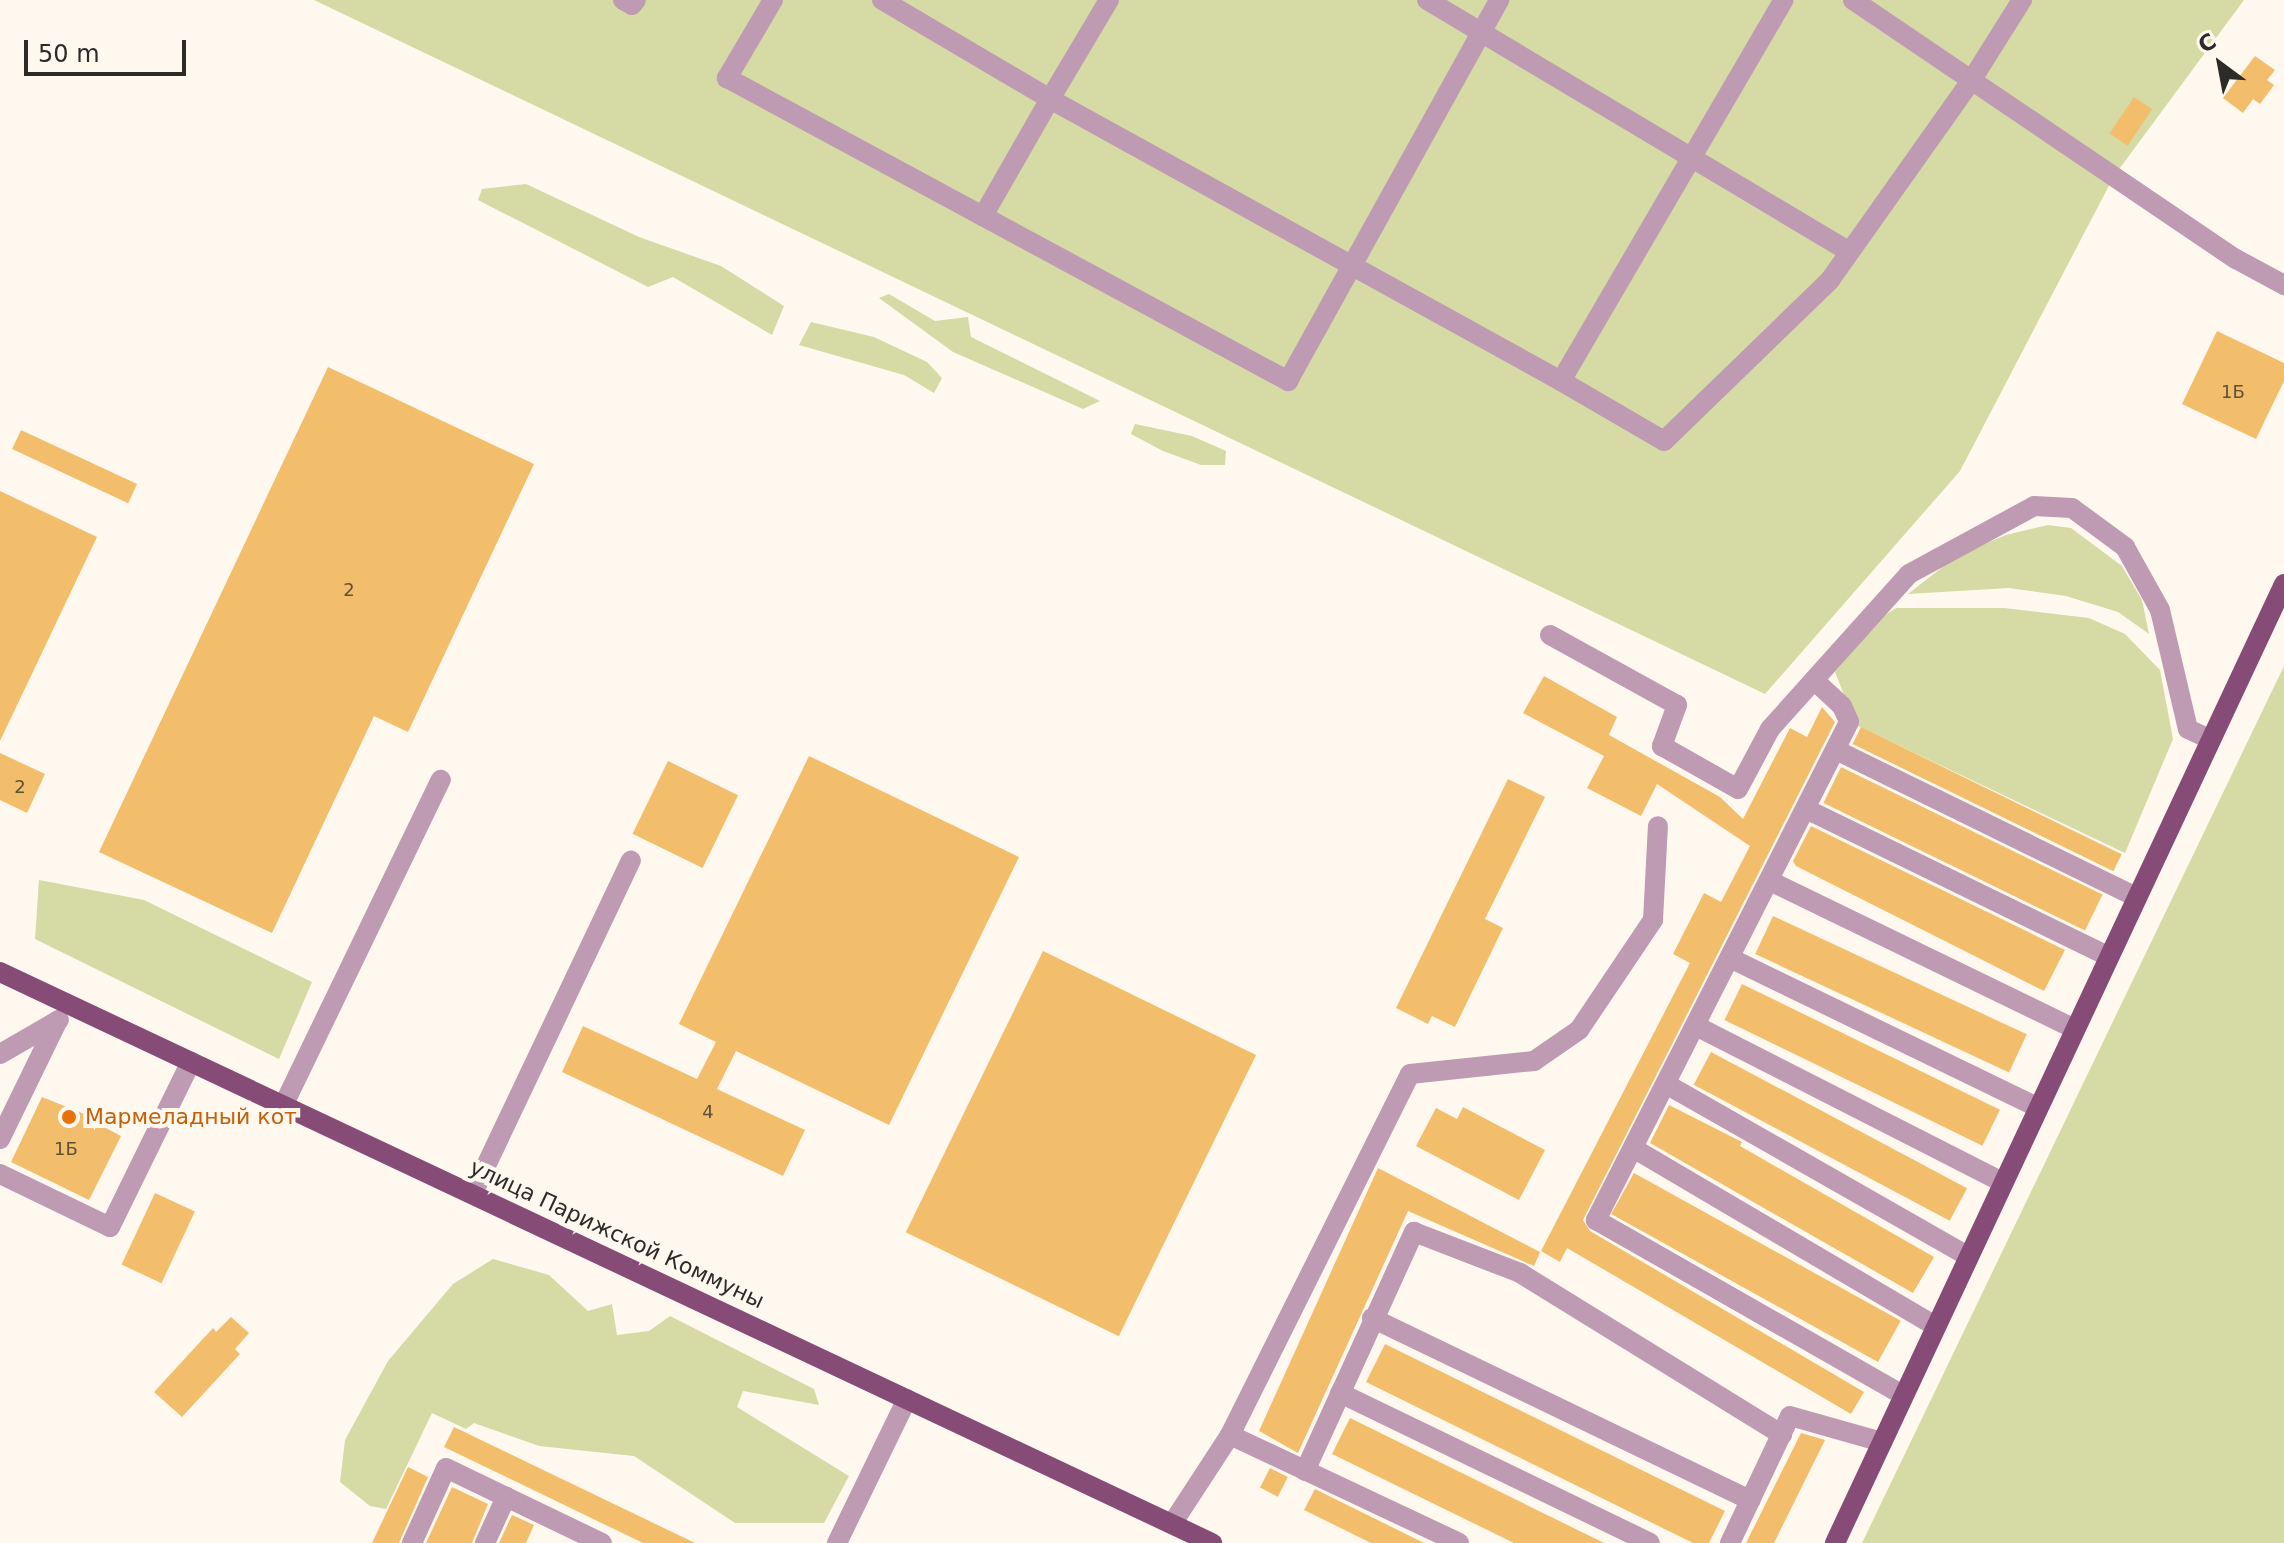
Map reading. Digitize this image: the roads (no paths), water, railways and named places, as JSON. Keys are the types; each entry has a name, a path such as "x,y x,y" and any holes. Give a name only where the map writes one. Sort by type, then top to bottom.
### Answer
{"main road":[{"path":"1835,1543 2134,896 2284,584"},
{"name":"улица Парижской Коммуны","path":"0,972 191,1062 285,1102 1212,1543"}],"street":[{"path":"623,0 632,5 636,0"},
{"path":"773,0 727,78 1288,381 1499,0"},
{"path":"882,0 1050,99 1664,441 1830,280 1971,81 2022,0"},
{"path":"983,216 1109,0"},
{"path":"1427,0 1694,155 1850,252"},
{"path":"1561,381 1784,0"},
{"path":"1853,0 1971,81 2284,285"},
{"path":"1550,635 1677,705 1662,746 1738,789 1770,729 1909,574 2034,506 2072,508 2125,547 2160,610 2188,729 2209,739"},
{"path":"1814,680 1842,706 1849,722 1596,1220 1903,1395"},
{"path":"1836,750 2134,896"},
{"path":"285,1102 441,780"},
{"path":"1806,809 2107,956"},
{"path":"1172,1524 1230,1435 1410,1074 1534,1061 1579,1030 1653,920 1658,826"},
{"path":"473,1193 631,861"},
{"path":"1770,881 2073,1028"},
{"path":"1730,958 2037,1107"},
{"path":"0,1054 78,1009"},
{"path":"0,1139 58,1020"},
{"path":"1696,1026 2002,1182"},
{"path":"0,1174 110,1227 191,1062"},
{"path":"1666,1084 1968,1256"},
{"path":"1633,1148 1935,1326"},
{"path":"1305,1471 1372,1318 1414,1232 1520,1273 1782,1435"},
{"path":"1372,1318 1751,1500"},
{"path":"1340,1393 1650,1543"},
{"path":"837,1543 907,1399"},
{"path":"1730,1543 1790,1416 1882,1442"},
{"path":"1230,1435 1459,1543"},
{"path":"412,1543 446,1468 506,1497 569,1536 602,1543"},
{"path":"485,1543 506,1497"}],"place":[{"name":"Мармеладный кот","path":"69,1117"}]}
